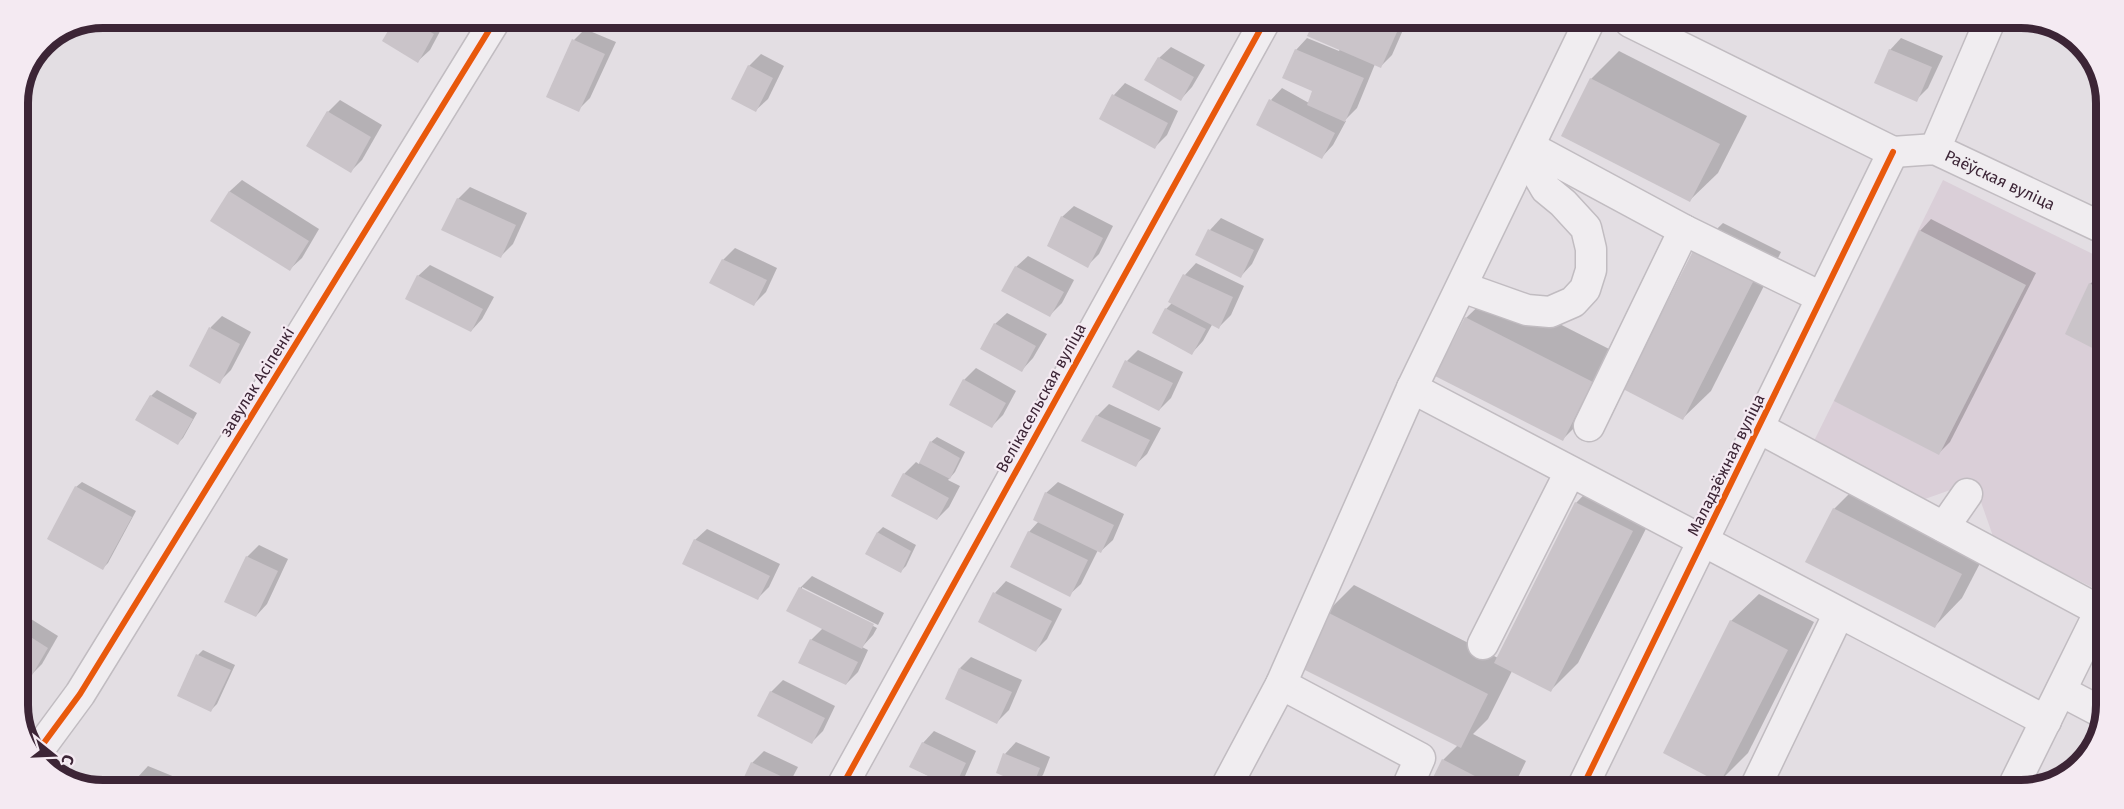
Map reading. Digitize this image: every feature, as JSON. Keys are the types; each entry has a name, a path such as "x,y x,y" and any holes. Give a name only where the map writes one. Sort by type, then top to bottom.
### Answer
{"street":[{"name":"завулак Асіпенкі","path":"41,747 80,694 490,28"},
{"name":"Велікасельская вуліца","path":"845,780 1261,28"},
{"path":"1230,780 1281,684 1412,388 1530,147 1585,28"},
{"path":"1642,28 1893,152"},
{"path":"1935,148 1986,28"},
{"path":"1530,147 1684,230 1821,297"},
{"path":"1462,287 1527,310 1550,312 1573,302 1585,289 1591,270 1591,249 1586,228 1563,203 1546,189 1535,170 1530,147"},
{"name":"Раёўская вуліца","path":"1893,152 1935,148 2095,224"},
{"name":"Маладзёжная вуліца","path":"1586,780 1893,152"},
{"path":"1589,426 1684,230"},
{"path":"1412,388 2046,721"},
{"path":"1759,428 2096,608"},
{"path":"1483,644 1570,472"},
{"path":"1944,527 1967,494"},
{"path":"1759,780 1839,613"},
{"path":"2017,780 2096,621"},
{"path":"1281,684 1420,758 1410,780"},
{"path":"2061,691 2096,709"}],"shaded area":[{"path":"1943,180 2095,255 2096,589 1994,539 1981,502 1956,488 1922,500 1812,445"}],"building":[{"path":"390,28 423,28 434,34 418,63 382,41"},
{"path":"1311,28 1388,28 1397,32 1381,68 1307,36"},
{"path":"572,39 605,54 579,112 546,97"},
{"path":"1295,49 1364,78 1345,122 1307,105 1312,91 1282,78"},
{"path":"1889,49 1932,67 1917,102 1874,83"},
{"path":"1158,57 1194,77 1181,101 1144,80"},
{"path":"748,65 773,78 756,112 731,99"},
{"path":"1590,78 1720,144 1690,202 1561,136"},
{"path":"1112,94 1168,123 1155,149 1099,119"},
{"path":"1269,99 1335,133 1322,159 1256,125"},
{"path":"327,111 371,137 351,173 306,146"},
{"path":"229,191 309,241 290,271 210,221"},
{"path":"457,198 516,225 501,258 441,230"},
{"path":"1061,216 1103,238 1088,268 1047,246"},
{"path":"1208,229 1254,250 1241,278 1195,255"},
{"path":"1919,230 2026,285 1939,455 1834,401"},
{"path":"1694,249 1754,280 1683,420 1623,389"},
{"path":"722,259 767,280 754,306 709,283"},
{"path":"1015,266 1064,292 1050,317 1001,291"},
{"path":"1183,274 1233,297 1219,329 1168,302"},
{"path":"417,275 483,309 471,332 405,299"},
{"path":"2089,283 2095,286 2095,350 2065,334"},
{"path":"1165,308 1206,329 1192,355 1152,333"},
{"path":"1465,317 1593,382 1563,441 1435,376"},
{"path":"994,323 1036,346 1022,372 980,349"},
{"path":"209,327 240,344 220,384 189,366"},
{"path":"1125,360 1173,383 1159,411 1112,387"},
{"path":"963,379 1006,403 992,428 949,405"},
{"path":"150,395 193,419 178,445 135,420"},
{"path":"1096,415 1150,440 1136,467 1081,441"},
{"path":"930,441 960,458 950,479 919,463"},
{"path":"903,473 949,498 937,520 891,496"},
{"path":"75,486 132,517 103,570 47,539"},
{"path":"1045,492 1114,525 1101,553 1033,520"},
{"path":"1575,502 1633,531 1551,692 1494,663"},
{"path":"1833,508 1962,574 1935,628 1805,562"},
{"path":"1028,531 1088,560 1070,597 1010,567"},
{"path":"877,532 911,551 901,573 865,554"},
{"path":"694,539 770,576 758,600 682,564"},
{"path":"246,556 278,571 256,617 224,602"},
{"path":"799,587 874,624 862,649 786,611"},
{"path":"993,592 1052,621 1036,652 978,622"},
{"path":"1325,611 1488,694 1461,748 1297,666"},
{"path":"1730,620 1788,650 1722,780 1714,780 1663,753"},
{"path":"29,636 48,648 31,677 29,676"},
{"path":"810,639 858,662 846,685 798,663"},
{"path":"196,654 231,670 211,712 177,696"},
{"path":"959,668 1012,692 997,724 945,699"},
{"path":"770,691 825,718 812,744 757,716"},
{"path":"922,742 966,763 958,780 937,780 909,767"},
{"path":"1003,753 1040,768 1035,780 1013,780 996,773"},
{"path":"1442,759 1483,780 1432,780"},
{"path":"751,762 787,779 787,780 743,780"}],"cycle path":[{"path":"41,747 80,694 490,28"},
{"path":"845,780 1261,28"},
{"path":"1586,780 1893,152"}]}
